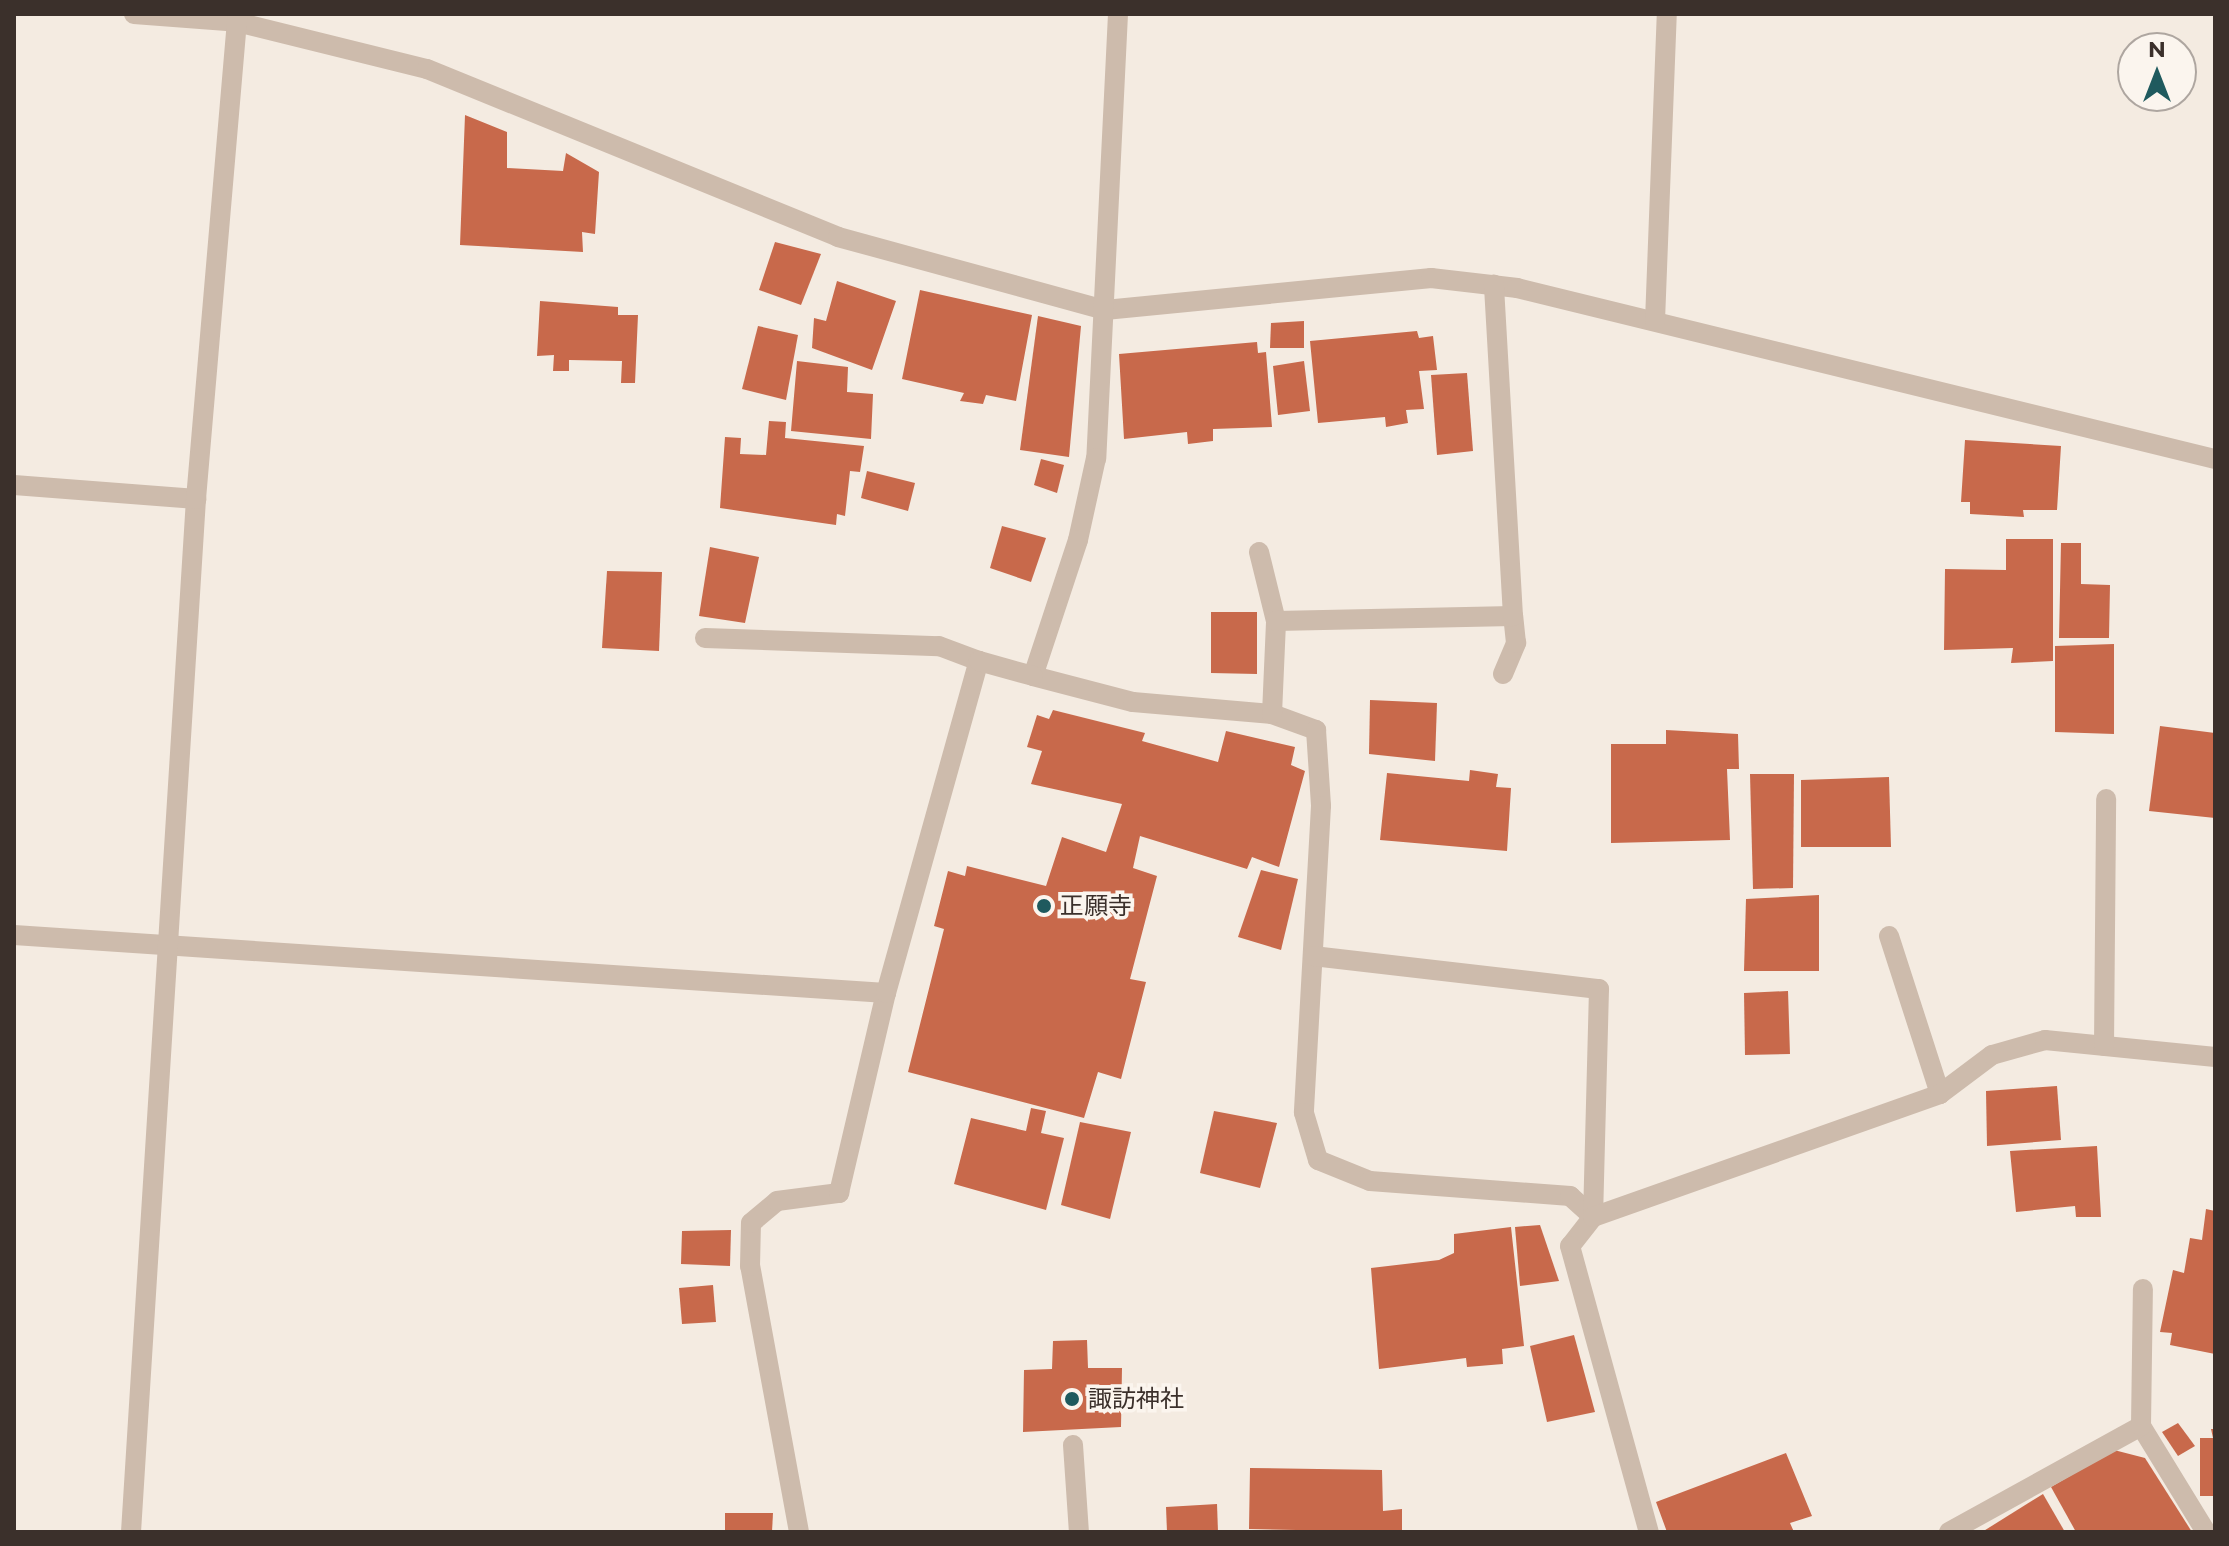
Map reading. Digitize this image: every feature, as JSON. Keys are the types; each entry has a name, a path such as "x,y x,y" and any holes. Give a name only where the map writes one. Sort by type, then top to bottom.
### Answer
{"street":[{"path":"134,14 237,18 427,69 838,237 1105,310 1431,278 1494,285 1655,321 2215,459"},
{"path":"1033,676 1078,540 1096,458 1118,14"},
{"path":"1655,321 1667,14"},
{"path":"131,1532 171,945 196,499 237,18"},
{"path":"1494,285 1516,643 1503,674"},
{"path":"14,485 196,499"},
{"path":"1259,552 1276,621 1272,714"},
{"path":"1276,621 1513,616"},
{"path":"705,638 939,646 979,661 1133,702 1272,714 1316,730 1321,806 1304,1113 1318,1160 1370,1181 1570,1196 1593,1217"},
{"path":"799,1532 750,1266 751,1223 777,1201 839,1193 886,993 979,661"},
{"path":"2104,1046 2106,799"},
{"path":"14,935 886,993"},
{"path":"1889,936 1940,1094"},
{"path":"1313,956 1599,989 1593,1217"},
{"path":"1649,1532 1570,1246 1593,1217 1940,1094 1992,1055 2045,1040 2215,1057"},
{"path":"2143,1289 2141,1426 2206,1532"},
{"path":"1949,1532 2141,1426"},
{"path":"1073,1445 1079,1532"}],"building":[{"path":"465,115 507,132 507,168 563,171 566,153 599,172 595,234 582,232 583,252 460,245"},
{"path":"775,242 821,254 801,305 759,290"},
{"path":"837,281 896,301 872,370 812,348 814,318 826,321"},
{"path":"920,290 1032,315 1016,401 986,395 983,404 960,401 964,393 902,379"},
{"path":"540,301 618,307 618,315 638,315 635,383 621,383 622,361 569,360 569,371 553,371 554,355 537,356"},
{"path":"1038,316 1081,326 1069,457 1020,450"},
{"path":"1304,321 1304,348 1270,348 1271,323"},
{"path":"758,326 798,335 786,400 742,389"},
{"path":"1417,331 1419,338 1433,336 1437,370 1419,371 1424,409 1406,410 1408,423 1386,427 1385,417 1318,423 1310,341"},
{"path":"1257,342 1258,353 1266,352 1272,427 1213,429 1213,441 1188,444 1187,432 1124,439 1119,354"},
{"path":"797,361 848,367 847,392 873,394 871,439 791,431"},
{"path":"1304,361 1310,411 1278,415 1273,366"},
{"path":"1467,373 1473,451 1437,455 1431,375"},
{"path":"769,421 786,422 785,438 864,446 860,472 850,471 845,516 837,514 836,525 720,508 725,437 741,438 740,454 766,455"},
{"path":"1965,440 2061,446 2057,510 2023,510 2024,517 1970,514 1970,502 1961,502"},
{"path":"1041,459 1064,465 1057,493 1034,485"},
{"path":"867,471 915,483 908,511 861,498"},
{"path":"1002,526 1046,538 1031,582 990,568"},
{"path":"2006,539 2053,539 2053,661 2011,663 2013,648 1944,650 1945,569 2006,570"},
{"path":"2061,543 2081,543 2081,584 2110,585 2109,638 2059,638"},
{"path":"710,547 759,557 745,623 699,616"},
{"path":"607,571 662,572 659,651 602,648"},
{"path":"1211,612 1257,612 1257,674 1211,673"},
{"path":"2114,644 2114,734 2055,732 2055,646"},
{"path":"1370,700 1437,703 1435,761 1369,754"},
{"name":"正願寺","path":"1053,710 1145,733 1142,741 1218,762 1226,731 1295,747 1291,765 1305,771 1279,867 1252,857 1247,869 1140,836 1133,868 1157,876 1130,979 1146,982 1121,1079 1098,1072 1084,1118 908,1072 944,929 934,926 948,871 965,876 967,866 1046,886 1062,837 1106,852 1122,804 1031,784 1042,751 1027,747 1037,715 1049,719"},
{"path":"2160,726 2215,733 2215,818 2149,811"},
{"path":"1666,730 1738,734 1739,769 1727,769 1730,840 1611,843 1611,744 1666,744"},
{"path":"1470,770 1498,774 1496,787 1511,788 1507,851 1380,840 1387,773 1469,781"},
{"path":"1750,774 1794,774 1793,888 1753,889"},
{"path":"1889,777 1891,847 1801,847 1801,780"},
{"path":"1261,870 1298,879 1281,950 1238,937"},
{"path":"1819,895 1819,971 1744,971 1746,899"},
{"path":"1788,991 1790,1054 1745,1055 1744,993"},
{"path":"2057,1086 2061,1140 1987,1146 1986,1091"},
{"path":"1031,1108 1046,1111 1041,1133 1064,1138 1046,1210 954,1184 971,1118 1026,1131"},
{"path":"1214,1111 1277,1123 1260,1188 1200,1173"},
{"path":"1080,1122 1131,1132 1110,1219 1061,1205"},
{"path":"2097,1146 2101,1217 2076,1217 2075,1206 2016,1212 2010,1151"},
{"path":"2206,1209 2215,1211 2215,1354 2170,1345 2172,1333 2160,1332 2173,1270 2184,1273 2190,1238 2202,1240"},
{"path":"1540,1225 1559,1281 1520,1286 1515,1227"},
{"path":"1511,1227 1524,1346 1502,1349 1503,1364 1467,1367 1466,1358 1379,1369 1371,1268 1439,1260 1454,1253 1454,1234"},
{"path":"731,1230 730,1266 681,1264 682,1231"},
{"path":"713,1285 716,1322 682,1324 679,1288"},
{"path":"1574,1335 1595,1412 1547,1422 1530,1346"},
{"name":"諏訪神社","path":"1087,1340 1088,1368 1122,1368 1121,1427 1023,1432 1024,1370 1052,1369 1053,1341"},
{"path":"2178,1423 2195,1446 2178,1456 2162,1432"},
{"path":"2211,1429 2215,1429 2215,1496 2200,1496 2200,1438 2213,1438"},
{"path":"2114,1450 2145,1458 2192,1532 2076,1532 2051,1487"},
{"path":"1786,1453 1812,1516 1790,1523 1794,1532 1667,1532 1656,1502"},
{"path":"1250,1468 1382,1470 1383,1511 1402,1509 1402,1532 1249,1529"},
{"path":"2043,1494 2065,1532 1982,1532"},
{"path":"1217,1504 1218,1532 1167,1532 1166,1507"},
{"path":"725,1513 773,1513 772,1532 725,1532"}],"place":[{"name":"正願寺","path":"1044,906"},
{"name":"諏訪神社","path":"1072,1399"}]}
